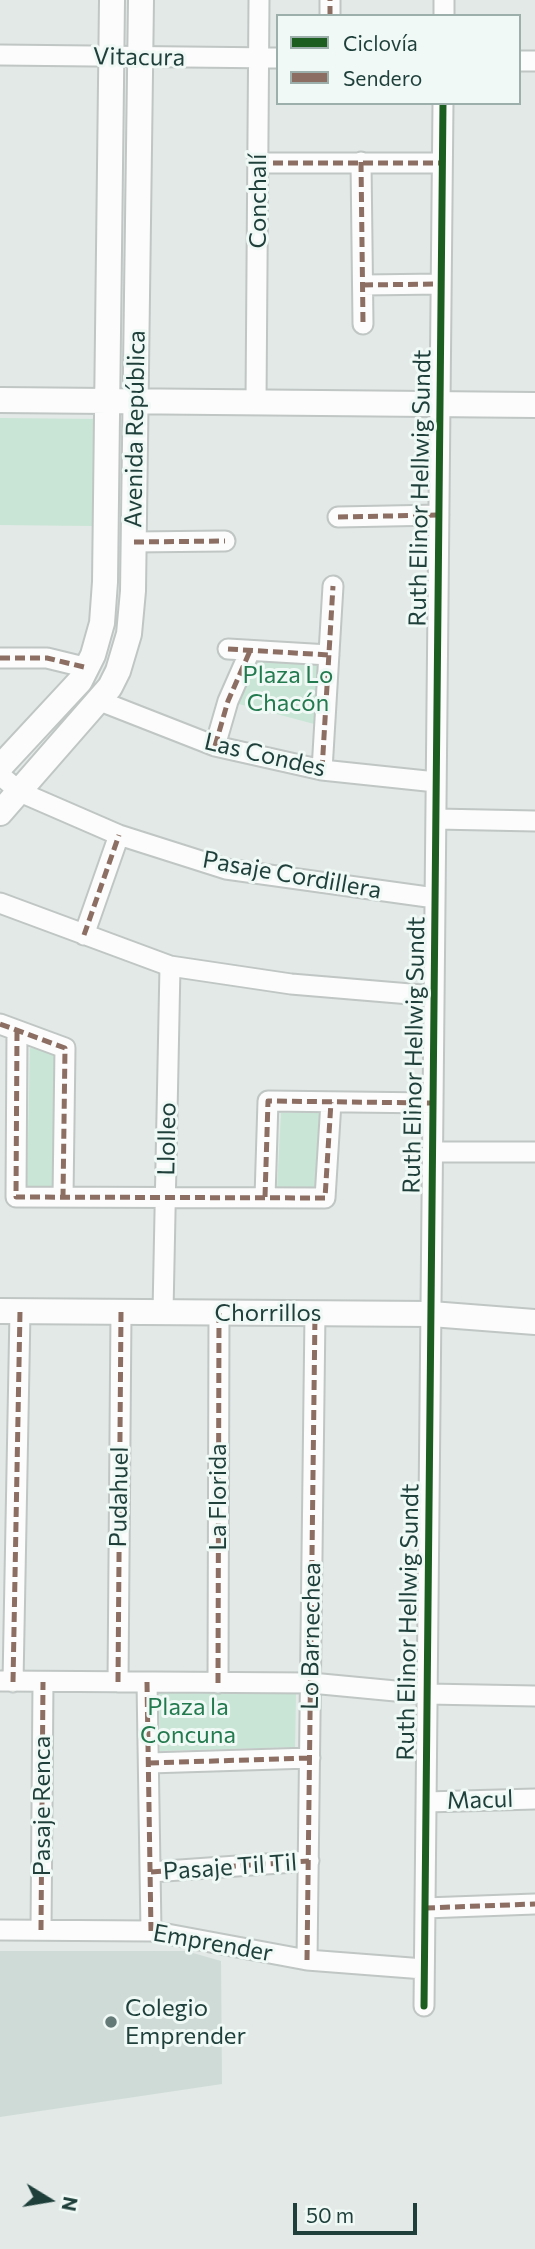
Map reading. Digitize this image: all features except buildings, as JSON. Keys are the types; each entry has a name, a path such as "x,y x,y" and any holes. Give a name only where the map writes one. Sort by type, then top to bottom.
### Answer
{"street":[{"name":"Avenida República","path":"0,767 70,692 88,668 98,640 104,604 112,0"},
{"name":"Avenida República","path":"0,813 100,701 118,671 129,634 134,542 141,0"},
{"name":"Conchalí","path":"256,402 258,163 268,58 259,0"},
{"name":"Vitacura","path":"0,55 268,58"},
{"name":"Ruth Elinor Hellwig Sundt","path":"424,2006 443,105"},
{"path":"361,162 363,324"},
{"path":"258,163 443,163"},
{"path":"363,285 441,285"},
{"path":"0,400 535,405"},
{"path":"338,517 439,515"},
{"path":"134,542 225,541"},
{"path":"322,770 333,586"},
{"path":"228,649 329,655"},
{"path":"215,746 228,701 250,650"},
{"path":"0,658 47,658 88,668"},
{"name":"Las Condes","path":"100,701 215,746 322,770 436,782"},
{"name":"Pasaje Cordillera","path":"0,775 20,792 119,835 226,869 435,898"},
{"path":"436,819 535,821"},
{"path":"84,935 119,835"},
{"path":"0,903 170,966 291,984 434,996"},
{"name":"Llolleo","path":"163,1312 170,966"},
{"path":"63,1197 65,1048 8,1028 16,1197 325,1198 331,1102"},
{"path":"265,1197 268,1101 433,1103"},
{"path":"432,1152 535,1152"},
{"path":"10,1311 6,1681 311,1683 427,1694 535,1696"},
{"name":"Chorrillos","path":"10,1311 431,1314 535,1322"},
{"name":"Pudahuel","path":"118,1682 121,1312"},
{"name":"La Florida","path":"218,1683 219,1312"},
{"name":"Lo Barnechea","path":"307,1960 315,1313"},
{"name":"Pasaje Renca","path":"41,1930 43,1682"},
{"path":"147,1682 151,1931"},
{"path":"149,1763 310,1758"},
{"name":"Macul","path":"426,1802 535,1799"},
{"name":"Pasaje Til Til","path":"150,1872 309,1861"},
{"path":"425,1908 535,1904"},
{"name":"Emprender","path":"0,1930 151,1931 307,1960 424,1969"}],"shaded area":[{"name":"Colegio Emprender","path":"0,1951 186,1951 221,1961 222,2084 0,2117"}],"green space":[{"path":"0,418 96,419 94,526 0,525"},
{"name":"Plaza Lo Chacón","path":"254,659 322,664 318,725 239,704"},
{"path":"30,1048 60,1051 56,1188 27,1189"},
{"path":"323,1112 319,1190 277,1190 281,1113"},
{"name":"Plaza la Concuna","path":"159,1693 296,1694 295,1747 160,1751"}],"marked path":[{"path":"330,0 330,14"},
{"path":"361,162 363,324"},
{"path":"258,163 442,163"},
{"path":"363,285 441,284"},
{"path":"338,517 439,515"},
{"path":"134,542 225,541"},
{"path":"322,770 333,586"},
{"path":"228,649 329,655"},
{"path":"215,746 228,701 250,651"},
{"path":"0,658 47,658 88,668"},
{"path":"84,935 119,835"},
{"path":"0,1024 65,1048 63,1197"},
{"path":"17,1031 16,1197 325,1198 331,1102"},
{"path":"265,1197 268,1101 433,1103"},
{"path":"13,1682 20,1311"},
{"path":"118,1682 121,1312"},
{"path":"218,1683 219,1312"},
{"path":"307,1960 315,1313"},
{"path":"41,1930 43,1682"},
{"path":"147,1682 151,1931"},
{"path":"149,1763 310,1758"},
{"path":"151,1872 309,1861"},
{"path":"425,1908 535,1904"}],"cycle path":[{"path":"424,2006 443,105"}],"place":[{"name":"Colegio Emprender","path":"111,2022"}]}
